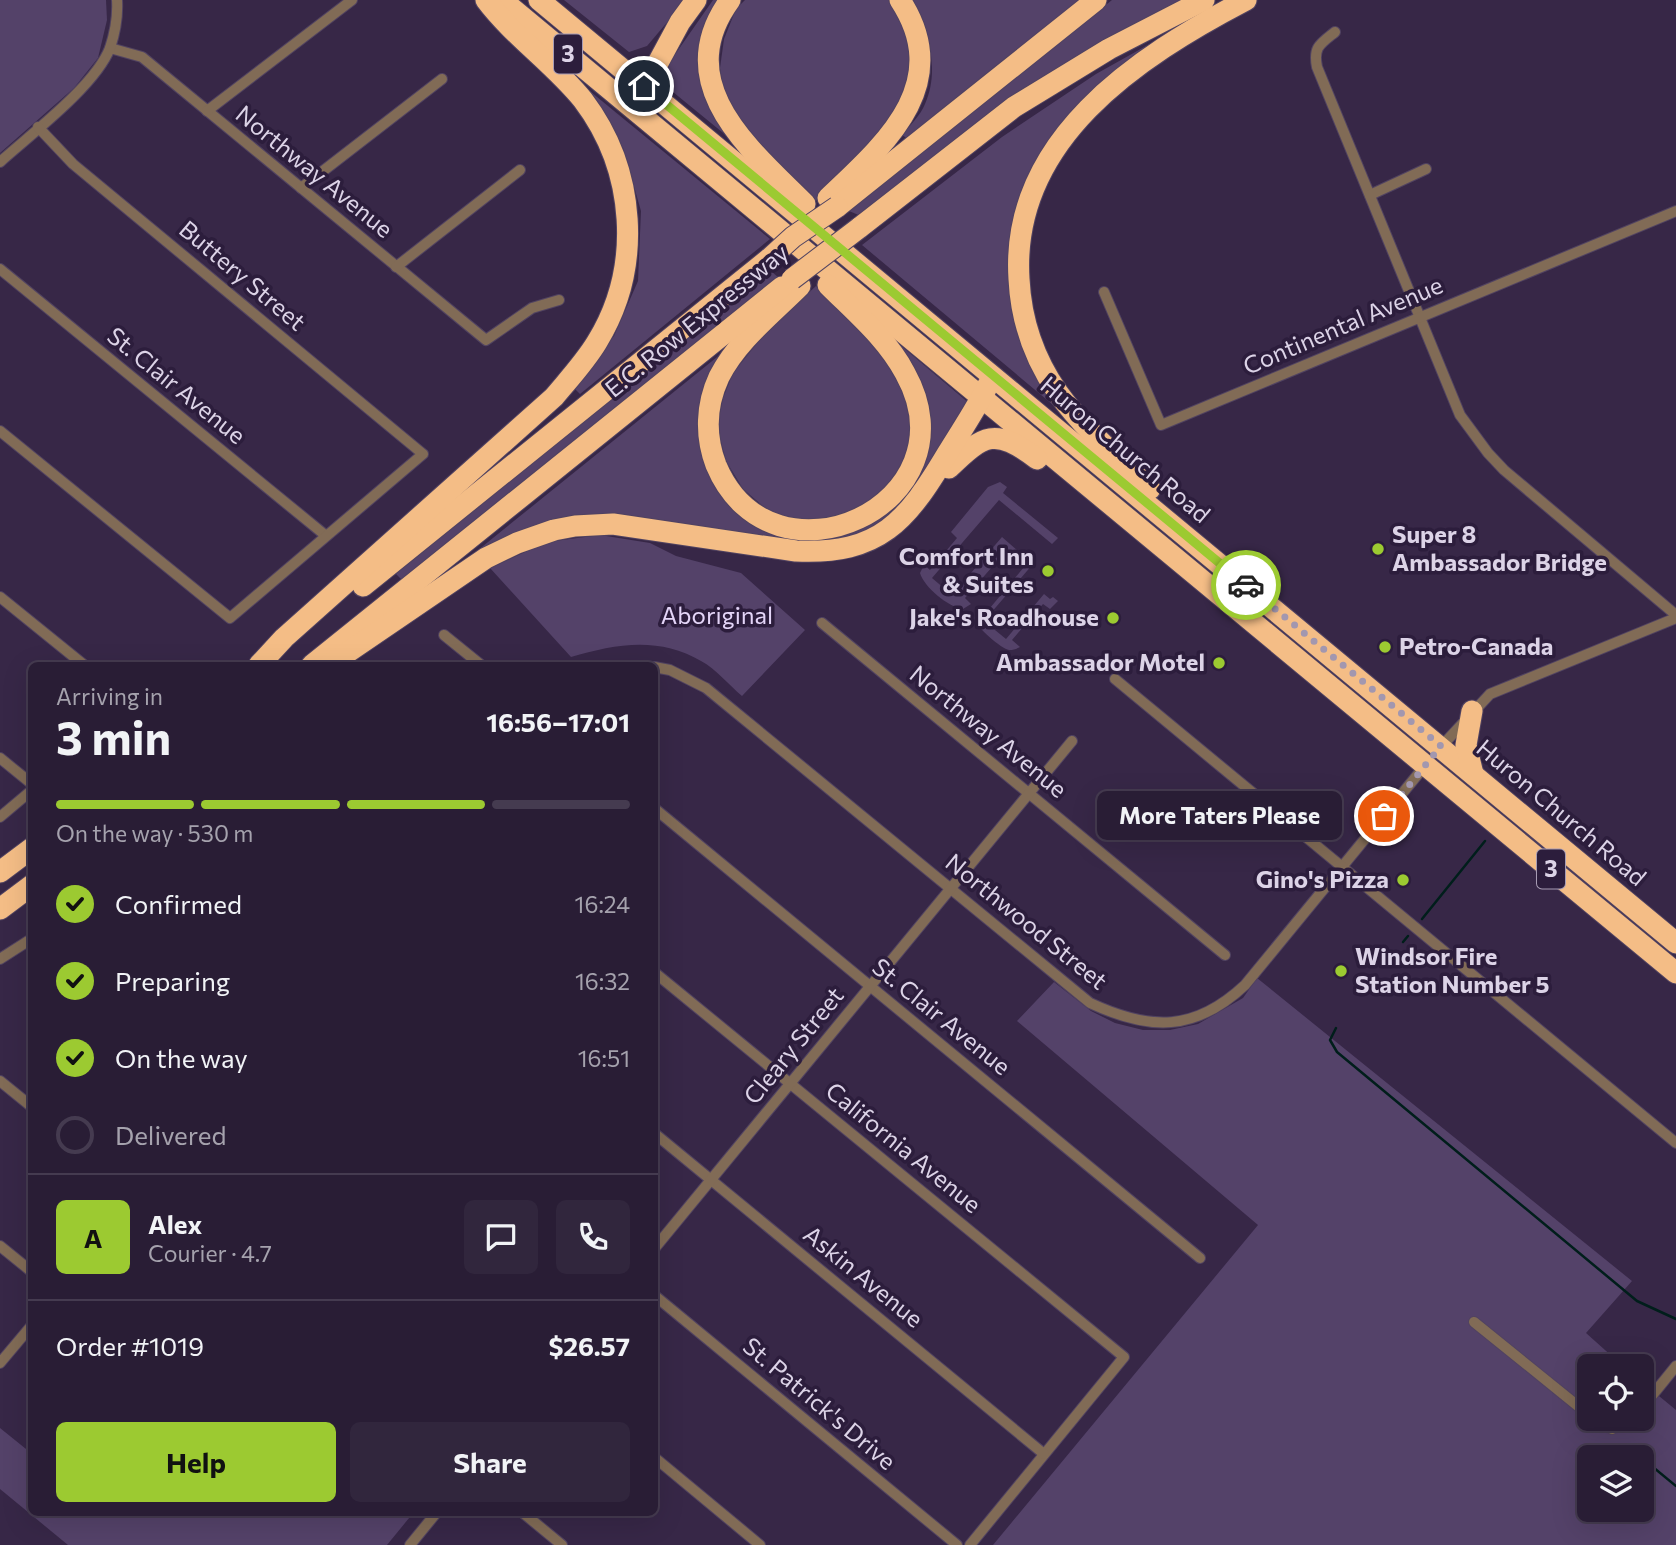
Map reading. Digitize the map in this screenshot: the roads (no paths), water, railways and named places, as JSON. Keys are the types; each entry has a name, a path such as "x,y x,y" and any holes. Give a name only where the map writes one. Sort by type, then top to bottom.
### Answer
{"highway":[{"path":"262,662 284,638 554,397 598,341 615,303 626,260 628,217 621,177 608,141 574,90 486,0"},
{"name":"Huron Church Road","path":"502,0 1676,973"},
{"name":"Huron Church Road","path":"539,0 1676,943"},
{"path":"635,109 644,86 680,22 696,0"},
{"path":"730,0 716,23 709,55 715,98 743,142 807,205 860,265"},
{"path":"832,202 889,137 911,104 919,74 919,45 908,12 900,0"},
{"path":"832,202 1096,0"},
{"name":"E.C. Row Expressway","path":"316,662 796,283 835,247 1014,107 1109,48 1204,0"},
{"path":"1200,546 1157,497 1071,409 1046,374 1026,323 1019,289 1019,247 1035,184 1053,150 1083,113 1110,88 1145,62 1246,0"},
{"path":"610,58 631,63 646,59 680,22"},
{"name":"E.C. Row Expressway","path":"269,662 770,258 786,233 832,202"},
{"path":"786,233 818,275 885,343 906,373 918,403 920,435 917,451 897,490 864,517 850,524 821,530 799,529 775,523 748,507 724,480 709,442 709,409 724,369 741,345 796,283"},
{"path":"333,662 485,558 554,530 612,524 796,551 835,551 881,535 910,511 925,491 982,397 992,375"},
{"path":"925,491 970,447 982,440 998,438 1016,444 1072,486 1108,502"},
{"path":"1472,711 1466,746 1473,774"},
{"path":"0,872 28,851"},
{"path":"0,909 28,888"}],"street":[{"path":"0,162 82,88 104,60 110,48 118,15 117,0"},
{"path":"207,111 352,0"},
{"path":"1335,32 1320,44 1315,55 1317,67 1460,415 1488,453 1676,616"},
{"name":"Northway Avenue","path":"110,48 142,57 485,340 532,308 559,300"},
{"path":"301,188 442,79"},
{"name":"Buttery Street","path":"38,127 73,164 423,454 325,535"},
{"path":"1370,195 1426,169"},
{"path":"396,267 520,170"},
{"name":"Continental Avenue","path":"1104,292 1161,425 1676,211"},
{"name":"St. Clair Avenue","path":"0,269 325,535"},
{"path":"0,431 230,618 325,535"},
{"path":"0,597 80,662"},
{"name":"Northwood Street","path":"658,668 670,670 706,688 1090,1003 1135,1021 1158,1024 1193,1018 1228,1001 1245,985 1441,746 1490,694 1676,616"},
{"name":"Northway Avenue","path":"822,623 1225,955"},
{"path":"444,635 477,662"},
{"path":"1115,679 1676,1143"},
{"name":"Cleary Street","path":"658,1244 1072,741"},
{"path":"0,758 28,781"},
{"path":"0,817 28,793"},
{"name":"St. Clair Avenue","path":"658,811 1200,1258"},
{"path":"0,959 28,943"},
{"name":"California Avenue","path":"658,975 1124,1357 1044,1454"},
{"path":"0,1081 28,1104"},
{"name":"Askin Avenue","path":"658,1136 1044,1454"},
{"path":"0,1246 28,1269"},
{"name":"St. Patrick's Drive","path":"658,1298 957,1545"},
{"path":"1474,1322 1577,1405"},
{"path":"0,1363 28,1330"},
{"path":"1654,1393 1676,1366"},
{"path":"970,1545 1044,1454"},
{"path":"658,1460 760,1545"},
{"path":"410,1545 435,1516"},
{"path":"527,1516 562,1545"}],"waterway":[{"path":"1422,919 1485,841"},
{"path":"1403,942 1408,936"},
{"path":"1336,1028 1330,1040 1337,1052 1637,1301 1676,1319"},
{"path":"1654,1468 1676,1486"}],"place":[{"name":"Super 8 Ambassador Bridge","path":"1378,549"},
{"name":"Comfort Inn & Suites","path":"1048,571"},
{"name":"Jake's Roadhouse","path":"1113,618"},
{"name":"Petro-Canada","path":"1385,647"},
{"name":"Ambassador Motel","path":"1219,663"},
{"name":"More Taters Please","path":"1384,816"},
{"name":"Gino's Pizza","path":"1403,880"},
{"name":"Windsor Fire Station Number 5","path":"1341,971"}],"park label":[{"name":"Aboriginal","path":"717,616"}]}
